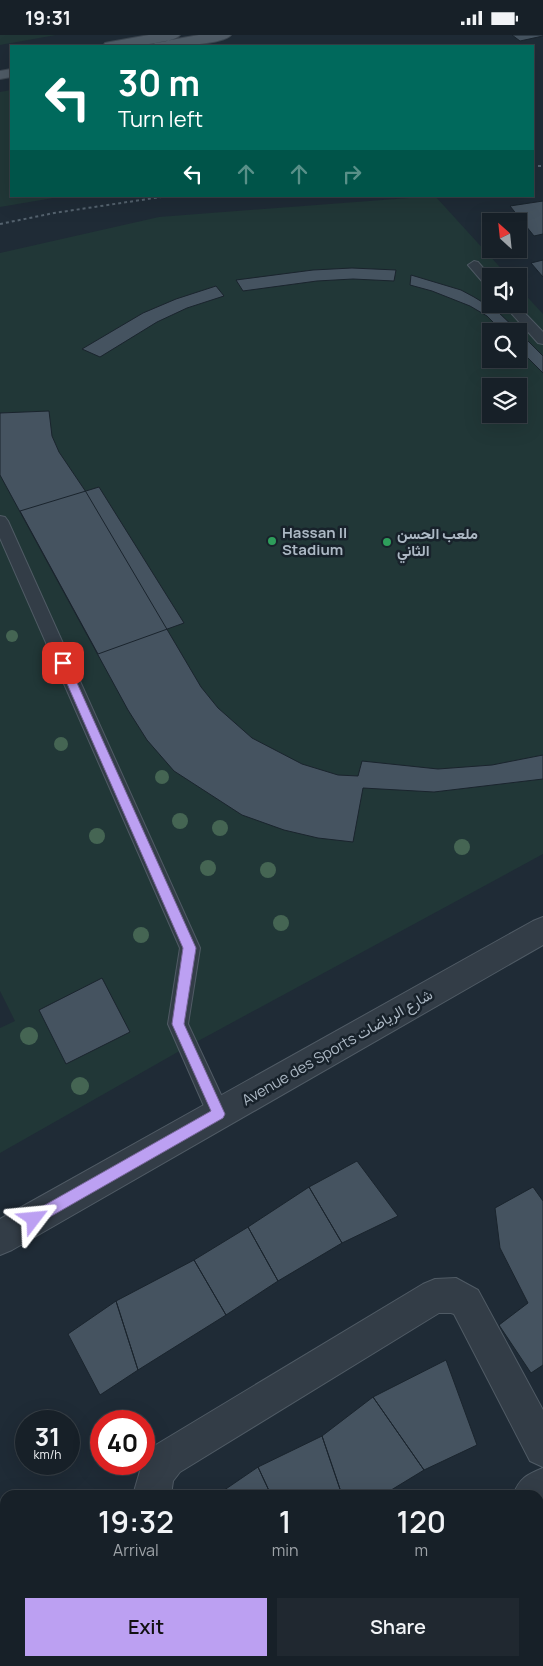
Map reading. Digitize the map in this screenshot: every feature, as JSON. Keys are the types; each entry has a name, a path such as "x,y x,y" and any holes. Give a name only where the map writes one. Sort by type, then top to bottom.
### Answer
{"main road":[{"path":"116,45 173,35"},
{"path":"166,45 224,35"}],"street":[{"name":"Avenue des Sports شارع الرياضات","path":"0,1238 543,930"},
{"path":"153,1490 154,1479 159,1468 168,1459 435,1296 456,1295 466,1302 543,1448"}],"lane":[{"path":"474,265 482,274"},
{"path":"518,313 543,340"},
{"path":"0,521 190,948 178,1024 219,1114"}],"green space":[{"path":"0,35 56,35 0,45"},
{"path":"10,90 10,197 59,197 0,207 0,92"},
{"name":"Hassan II Stadium","path":"436,197 482,248 482,258 492,258 501,268 482,268 482,313 527,313 527,297 543,314 543,854 176,1053 0,1153 0,1028 15,1021 0,991 0,253 159,217","holes":["102,978 130,1032 66,1064 39,1010"]}],"building":[{"path":"512,35 543,35 543,36 520,41"},
{"path":"543,201 543,234 534,236 528,228 528,213 516,213 510,206"},
{"path":"543,260 543,277 531,263"},
{"path":"352,268 396,270 394,281 353,279 317,281 243,291 236,280 313,270"},
{"path":"411,275 461,290 482,302 482,313 499,313 510,323 494,323 487,316 470,306 432,291 410,285"},
{"path":"216,286 224,296 187,308 157,322 100,357 82,349 143,313 176,299"},
{"path":"527,340 543,356 543,373 527,357"},
{"path":"49,411 52,436 59,452 86,492 201,687 218,708 252,738 302,764 338,775 358,776 362,761 438,769 492,765 543,755 543,779 434,792 363,788 353,842 318,838 284,830 242,815 174,771 147,740 128,710 0,475 0,413"},
{"path":"99,487 184,623 98,654 20,511"},
{"path":"102,978 130,1032 66,1064 39,1010"},
{"path":"357,1161 398,1216 342,1243 309,1187"},
{"path":"309,1187 342,1243 278,1281 248,1227"},
{"path":"533,1187 543,1201 543,1365 531,1373 499,1325 528,1303 500,1248 495,1208"},
{"path":"248,1227 278,1281 226,1315 194,1260"},
{"path":"194,1260 226,1315 138,1370 116,1301"},
{"path":"116,1301 138,1370 100,1395 68,1334"},
{"path":"446,1360 477,1445 424,1470 373,1397"},
{"path":"373,1397 424,1470 391,1490 340,1490 322,1436"},
{"path":"322,1436 340,1490 269,1490 258,1467"},
{"path":"258,1467 269,1490 224,1490"}],"railway":[{"path":"534,166 543,166"},
{"path":"0,224 54,213 161,197"}],"place":[{"name":"Hassan II Stadium","path":"272,541"},
{"name":"ملعب الحسن الثاني","path":"387,542"}],"route":[{"path":"34,1219 219,1114 178,1024 190,948 63,663"}]}
